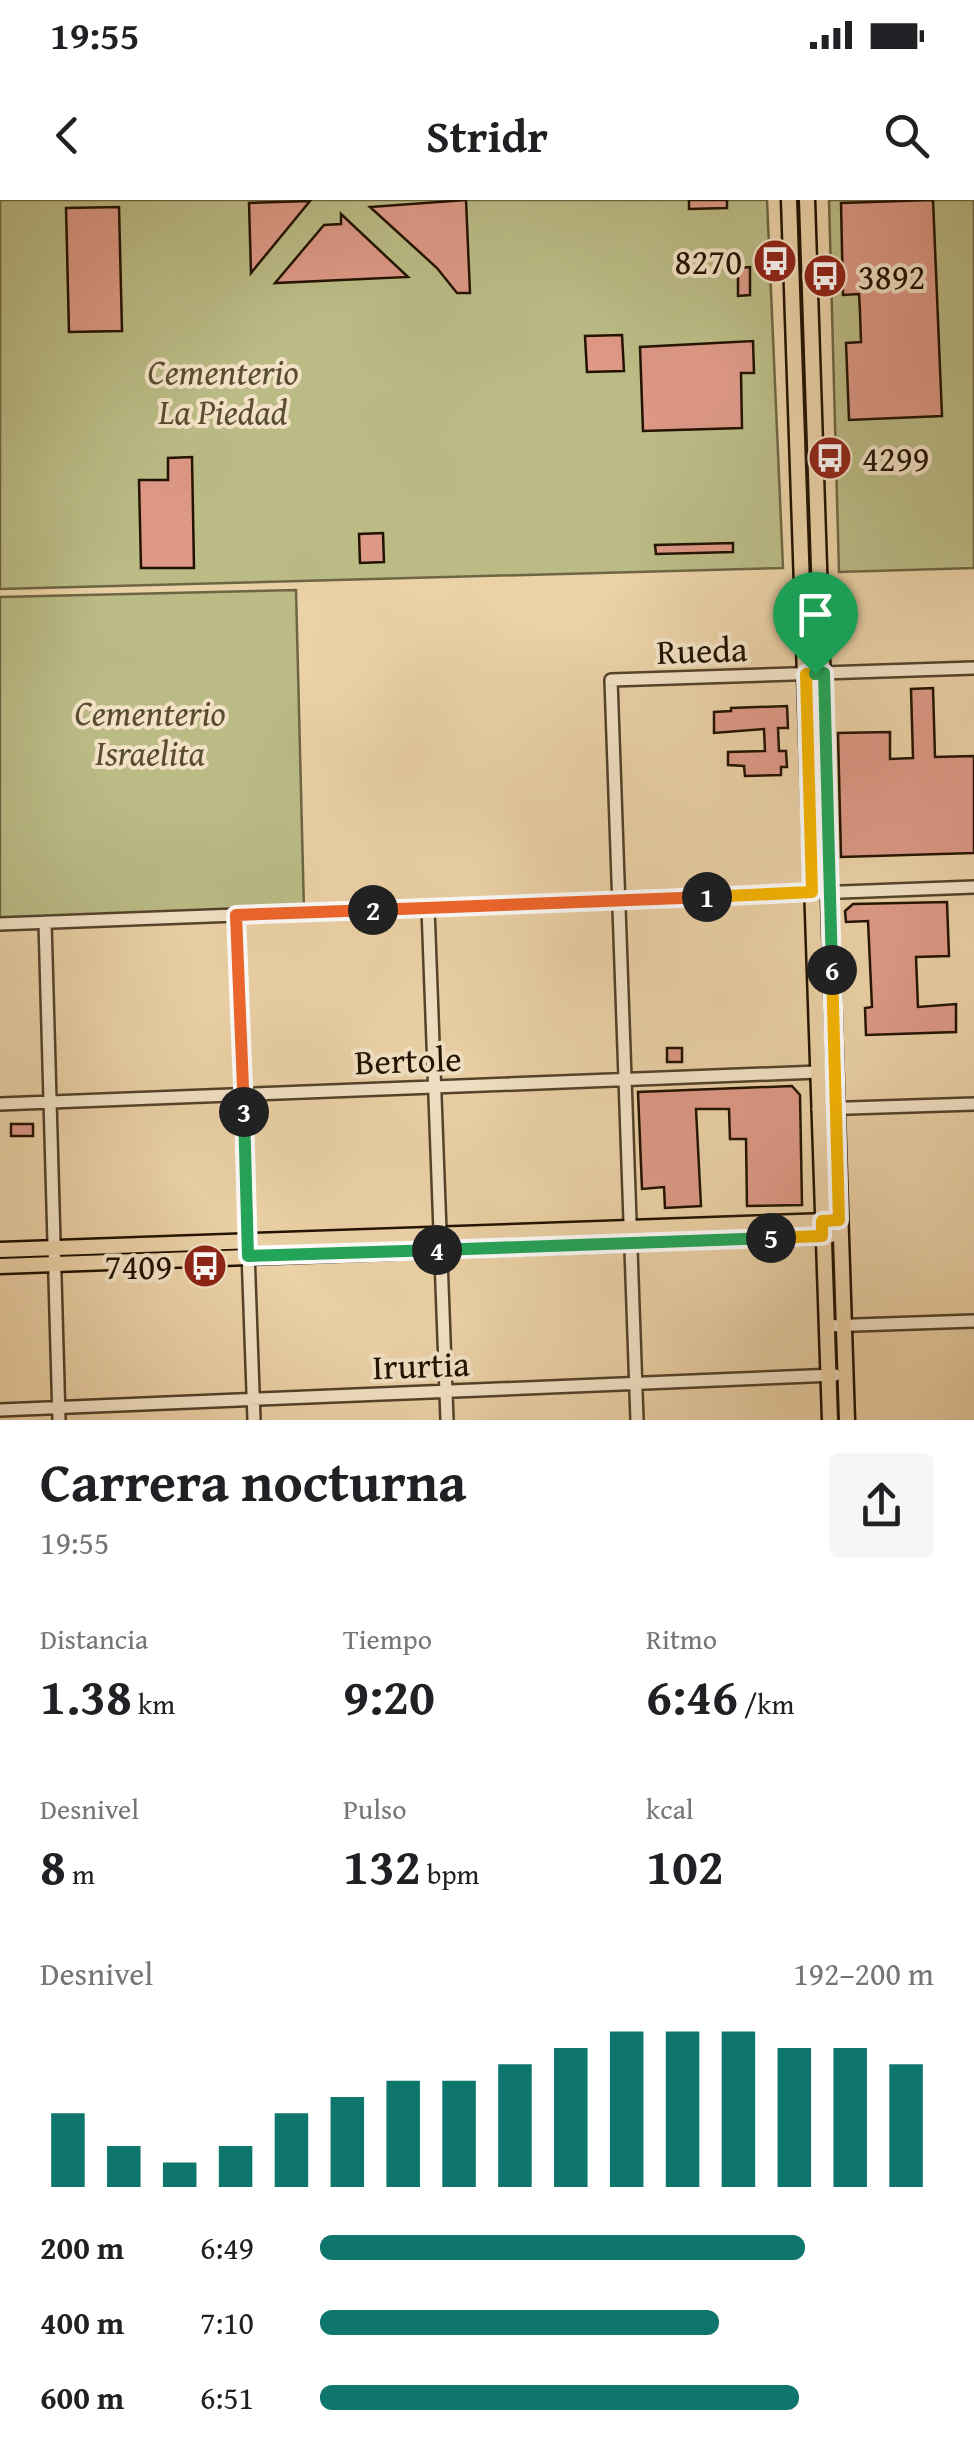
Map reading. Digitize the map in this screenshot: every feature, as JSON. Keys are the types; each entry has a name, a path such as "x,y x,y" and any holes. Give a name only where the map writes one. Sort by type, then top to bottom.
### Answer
{"main road":[{"path":"789,200 830,1420"},
{"path":"806,200 847,1420"},
{"path":"0,1250 54,1256 839,1228"},
{"path":"0,1266 54,1256"}],"street":[{"name":"Rueda","path":"619,900 611,680 974,668"},
{"path":"0,924 974,887"},
{"path":"619,900 637,1420"},
{"path":"428,908 447,1420"},
{"path":"236,915 254,1420"},
{"path":"46,922 58,1414"},
{"name":"Bertole","path":"0,1104 818,1072"},
{"path":"818,1109 974,1104"},
{"path":"826,1326 974,1321"},
{"name":"Irurtia","path":"0,1410 58,1414 253,1399 845,1374"}],"green space":[{"name":"Cementerio La Piedad","path":"0,200 767,200 783,568 0,589"},
{"path":"829,200 974,200 974,568 839,572"},
{"name":"Cementerio Israelita","path":"296,590 304,911 0,922 0,597"}],"building":[{"path":"466,200 470,293 457,293 437,268 370,207"},
{"path":"689,200 727,200 727,208 689,209"},
{"path":"933,200 942,416 849,420 846,343 861,342 860,312 859,294 843,295 841,203"},
{"path":"310,201 251,273 249,203"},
{"path":"119,207 122,331 69,332 66,208"},
{"path":"341,214 408,277 275,283 324,225 341,224"},
{"path":"750,267 750,295 738,296 738,268"},
{"path":"622,335 624,371 587,372 585,336"},
{"path":"753,341 754,373 741,373 742,428 643,431 640,347"},
{"path":"192,457 194,568 141,568 139,480 168,480 168,458"},
{"path":"383,533 384,562 360,563 359,534"},
{"path":"733,543 733,552 656,554 655,545"},
{"path":"933,688 935,757 974,756 974,853 841,857 838,733 890,732 890,759 913,758 911,689"},
{"path":"787,706 788,728 778,728 779,751 786,751 787,767 781,767 781,775 745,776 744,766 728,765 728,752 765,751 764,729 714,733 714,712"},
{"path":"947,902 949,956 916,957 918,1007 956,1004 956,1032 866,1035 865,1008 872,1007 868,921 846,922 845,911 853,904"},
{"path":"667,1048 682,1048 682,1062 667,1062"},
{"path":"792,1086 800,1095 802,1205 747,1206 746,1139 730,1139 729,1109 696,1109 701,1206 665,1208 664,1187 642,1189 638,1092"},
{"path":"11,1124 33,1124 33,1136 11,1136"}],"place":[{"name":"8270","path":"775,261"},
{"name":"3892","path":"825,276"},
{"name":"4299","path":"830,458"},
{"name":"7409","path":"205,1266"}],"route":[{"path":"824,673 839,1220 822,1221 822,1236 248,1256 236,915 812,892 806,674 815,674 824,673"}]}
